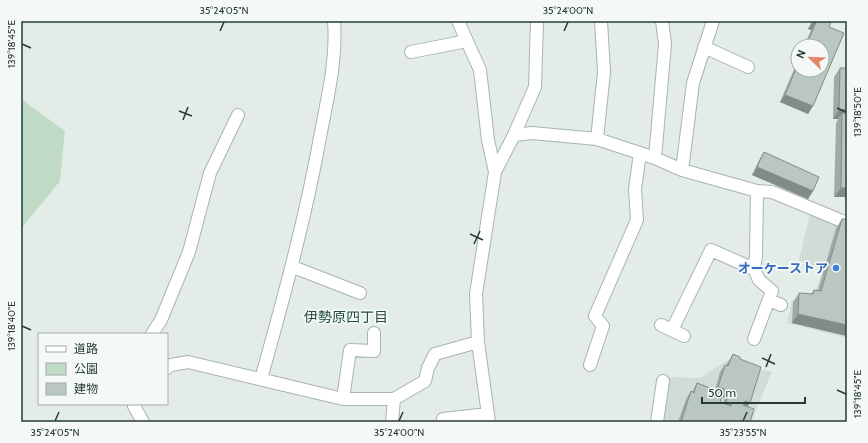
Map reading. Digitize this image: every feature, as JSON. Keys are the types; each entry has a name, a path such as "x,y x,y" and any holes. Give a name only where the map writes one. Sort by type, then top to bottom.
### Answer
{"street":[{"path":"261,379 293,267 315,168 336,45 334,21"},
{"path":"458,21 480,70 488,140 495,172"},
{"path":"443,419 488,418 478,342 476,294 495,172 535,87 537,21"},
{"path":"598,140 604,72 601,21"},
{"path":"655,158 665,44 662,21"},
{"path":"682,170 693,83 713,21"},
{"path":"411,52 467,42"},
{"path":"704,47 748,68"},
{"path":"153,333 161,320 189,252 210,173 238,115"},
{"path":"514,134 532,133 598,140 655,158 682,170 757,191 772,192 847,222"},
{"path":"590,365 603,326 595,316 637,220 635,189 640,153"},
{"path":"754,338 772,291 759,280 754,269 756,256 757,191"},
{"path":"684,336 667,328 711,250 754,269"},
{"path":"293,267 360,292"},
{"path":"769,300 781,305"},
{"path":"343,399 350,350 374,351 374,333"},
{"path":"168,368 179,363 202,365 304,391 343,399 394,399 425,381 428,368 435,354 478,342"},
{"path":"657,422 663,381"},
{"path":"392,422 394,399"},
{"path":"135,405 134,406 143,422"}],"shaded area":[{"name":"オーケーストア","path":"810,214 847,229 847,338 787,323 792,301 814,296 823,270 799,260"},
{"path":"726,361 772,372 751,422 661,422 668,377 700,378"}],"green space":[{"path":"21,99 65,131 60,181 21,229"}],"building":[{"path":"814,21 831,21 829,27 844,33 830,66 830,38 809,38 816,22"},
{"path":"840,68 847,68 847,110 839,109"},
{"path":"792,78 825,78 813,106 785,95"},
{"path":"842,113 847,113 847,188 841,188"},
{"path":"764,152 819,177 813,191 757,167"},
{"name":"オーケーストア","path":"842,219 847,219 847,325 798,314 799,293 813,294 814,290 821,291"},
{"path":"733,354 740,357 740,359 761,367 750,403 745,401 743,405 754,409 750,422 681,422 691,391 694,393 697,383 723,393 720,402 731,406 731,404 726,402 730,391 718,387 725,365 728,366"}],"place":[{"name":"オーケーストア","path":"836,268"}],"district":[{"name":"伊勢原四丁目","path":"346,317"}]}
